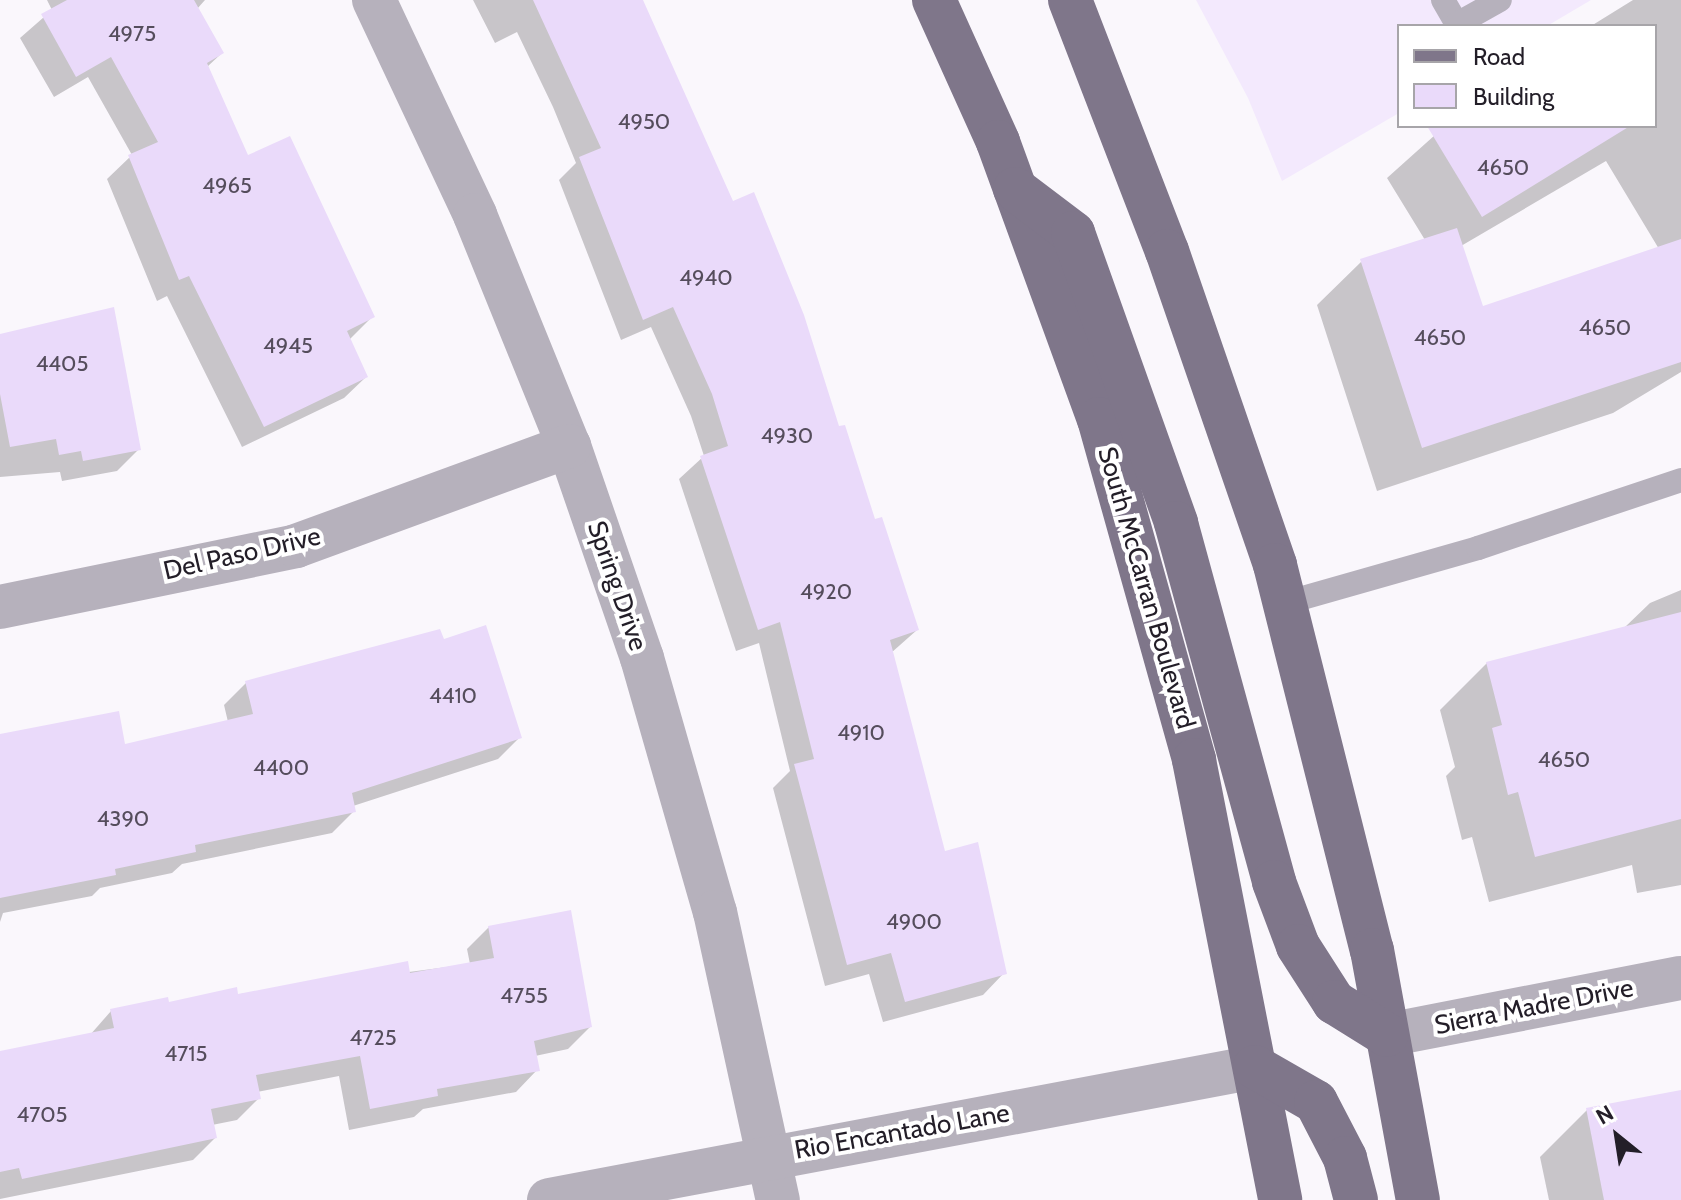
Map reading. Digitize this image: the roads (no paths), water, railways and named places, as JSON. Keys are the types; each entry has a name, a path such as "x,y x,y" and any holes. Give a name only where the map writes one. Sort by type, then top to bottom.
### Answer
{"main road":[{"name":"South McCarran Boulevard","path":"934,0 1015,189 1099,419 1194,760 1280,1200"},
{"path":"1070,0 1167,251 1285,603 1372,950 1418,1200"},
{"path":"1015,189 1073,233 1176,523 1274,882 1298,946 1334,1002 1387,1035"},
{"path":"1255,1067 1316,1102 1345,1158 1356,1200"}],"street":[{"name":"Spring Drive","path":"374,0 475,215 569,446 642,658 715,912 778,1200"},
{"name":"Del Paso Drive","path":"0,607 296,546 569,446"},
{"name":"Sierra Madre Drive","path":"1387,1035 1681,978"},
{"name":"Rio Encantado Lane","path":"549,1200 1255,1067"}],"lane":[{"path":"1443,0 1457,24 1500,0"},
{"path":"1285,603 1478,548 1681,480"}]}
